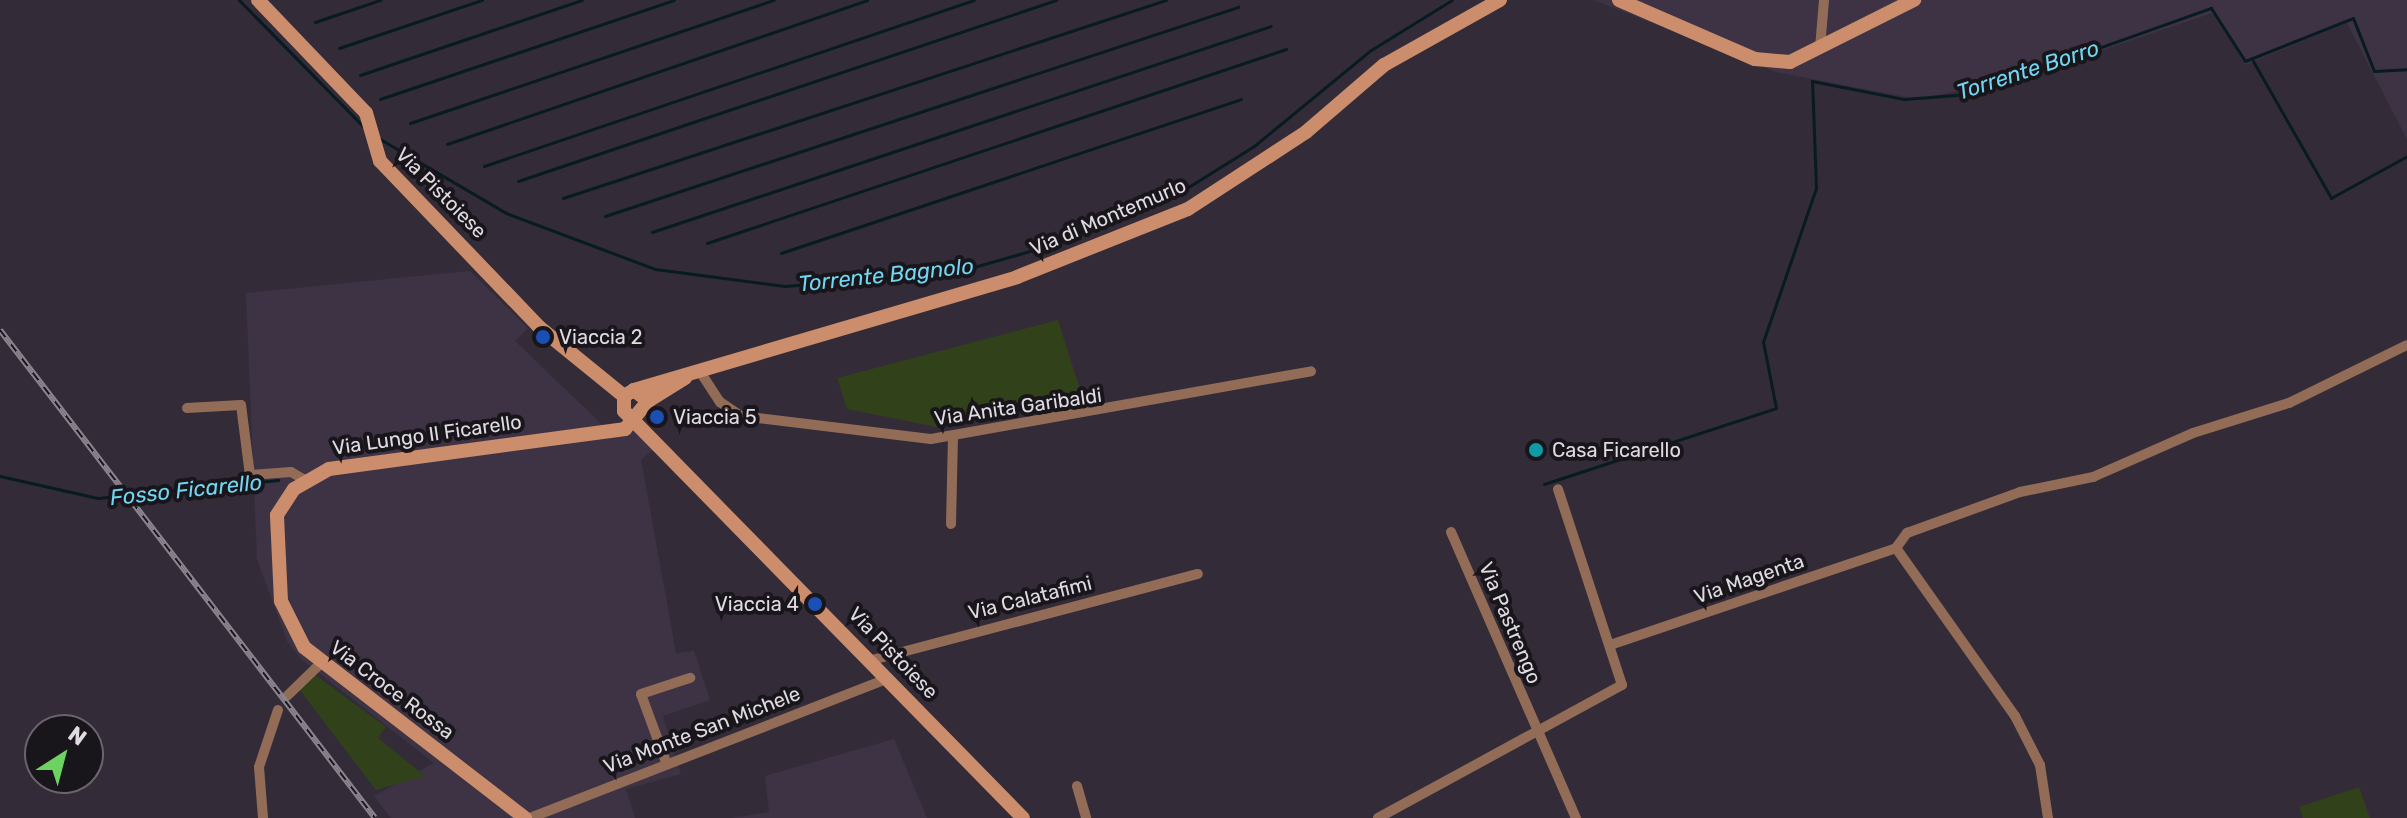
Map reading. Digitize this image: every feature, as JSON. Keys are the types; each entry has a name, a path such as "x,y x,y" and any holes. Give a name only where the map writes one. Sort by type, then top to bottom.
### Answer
{"street":[{"name":"Via Pistoiese","path":"258,0 371,126 375,152 539,327 635,405 667,448 1023,818"},
{"name":"Via di Montemurlo","path":"635,405 694,375 1017,277 1188,209 1306,132 1384,65 1500,0"},
{"path":"1619,0 1755,59 1790,62 1914,0"},
{"path":"1820,48 1824,0"},
{"name":"Via Magenta","path":"1613,644 1896,548 1921,528 2020,492 2093,477 2289,403 2407,345"},
{"name":"Via Anita Garibaldi","path":"694,375 741,416 953,438 1311,371"},
{"name":"Via Lungo Il Ficarello","path":"187,408 241,405 250,475 291,472 305,480 329,469 629,428 635,405"},
{"path":"951,524 953,438"},
{"name":"Via Croce Rossa","path":"305,480 277,515 275,555 288,620 321,663 527,818"},
{"path":"1378,818 1535,728 1622,685 1613,644 1558,489"},
{"name":"Via Pastrengo","path":"1451,532 1576,818"},
{"path":"1896,548 2015,716 2040,765 2048,818"},
{"name":"Via Calatafimi","path":"872,660 1198,574"},
{"path":"287,696 321,663"},
{"path":"666,762 641,694 690,678"},
{"name":"Via Monte San Michele","path":"527,818 889,678"},
{"path":"263,818 259,767 278,710"},
{"path":"1077,786 1086,818"}],"shaded area":[{"path":"1594,0 2407,0 2407,139 2347,23 2245,65 2215,12 2011,81 1917,99 1776,72"},
{"path":"470,271 528,328 515,341 615,437 636,429 656,447 641,460 676,653 694,651 710,700 663,716 681,774 626,789 635,818 391,818 374,796 434,763 301,659 287,641 257,559 246,293"},
{"path":"894,739 927,818 732,818 769,812 765,776"}],"green space":[{"path":"1058,320 1083,399 936,427 847,409 837,378"},
{"path":"314,674 386,727 378,738 425,776 376,790 299,689"},
{"path":"2359,787 2370,818 2303,818 2299,807"}],"waterway":[{"name":"Torrente Bagnolo","path":"239,0 364,127"},
{"path":"315,22 380,0"},
{"path":"339,48 482,0"},
{"path":"360,75 582,0"},
{"path":"380,99 674,0"},
{"path":"410,123 774,0"},
{"path":"447,144 867,0"},
{"path":"484,166 974,0"},
{"path":"518,181 1056,0"},
{"path":"563,198 1166,0"},
{"name":"Torrente Bagnolo","path":"380,139 506,213 655,269 785,286 953,273 1040,248 1190,186 1254,146 1371,50 1452,0"},
{"path":"605,216 1238,7"},
{"name":"Torrente Borro","path":"1544,484 1776,408 1763,342 1816,188 1812,81 1904,99 1969,94 2211,8 2245,61 2353,18 2374,71 2407,69"},
{"path":"652,232 1271,26"},
{"path":"707,243 1286,49"},
{"name":"Fosso Ficarello","path":"2253,61 2331,198 2407,156"},
{"path":"781,253 1241,99"},
{"name":"Fosso Ficarello","path":"0,476 98,498 278,480"}],"railway":[{"path":"0,330 375,818"}],"place":[{"name":"Viaccia 2","path":"543,337"},
{"name":"Viaccia 5","path":"657,417"},
{"name":"Casa Ficarello","path":"1536,450"},
{"name":"Viaccia 4","path":"815,604"}]}
